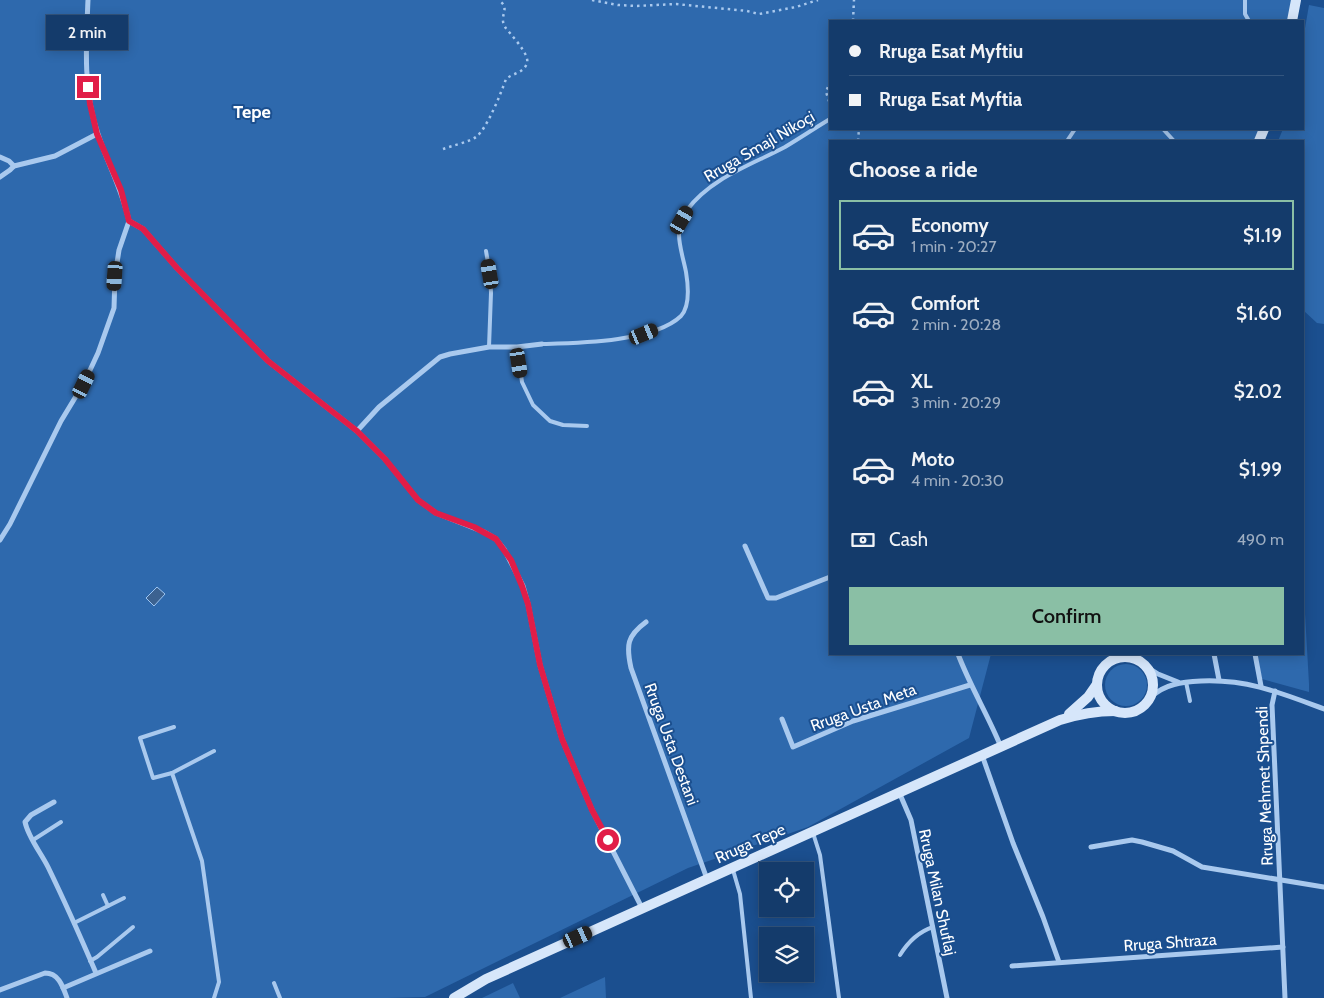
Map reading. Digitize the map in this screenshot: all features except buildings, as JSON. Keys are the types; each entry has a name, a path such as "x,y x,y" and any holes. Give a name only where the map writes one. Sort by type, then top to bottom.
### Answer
{"main road":[{"path":"1292,20 1296,0"},
{"path":"1106,664 1110,655"},
{"name":"Rruga Tepe","path":"1060,720 1079,707 1088,697 1097,684 1098,677 1106,664 1112,659 1134,656 1147,667"},
{"path":"1147,667 1152,676 1153,687 1150,697"},
{"path":"1097,684 1098,693 1102,701 1115,711"},
{"name":"Rruga Tepe","path":"454,998 486,979 1060,720 1089,712 1115,711 1125,713 1136,711 1145,705 1150,697"}],"street":[{"path":"0,540 53,440 61,421 84,384 98,354 114,308 115,276 119,250 129,221 121,190 97,134 90,104 88,87 88,0"},
{"path":"0,177 14,166 55,156 97,134"},
{"path":"0,157 9,161 14,166"},
{"path":"129,221 143,229 177,268 268,361 357,431 385,459 418,500 436,513 484,532 496,539 511,560 528,604 540,665 562,739 592,810 642,908"},
{"name":"Rruga Smajl Nikoçi","path":"357,431 379,408 413,378 440,358 450,354 489,347 517,347 542,344"},
{"path":"745,546 768,598 776,598 829,577"},
{"name":"Rruga Usta Destani","path":"646,622 635,630 629,642 628,653 631,668 707,879"},
{"path":"958,655 970,685 992,726 1000,747"},
{"path":"1214,655 1219,680"},
{"path":"1255,655 1261,686"},
{"name":"Rruga Tepe","path":"1147,667 1158,674 1178,682 1219,680 1261,686 1324,709"},
{"name":"Rruga Tepe","path":"1150,697 1157,691 1178,682"},
{"name":"Rruga Usta Meta","path":"782,720 793,747 853,721 970,685"},
{"name":"Rruga Mehmet Shpendi","path":"1275,691 1272,705 1285,998"},
{"path":"982,755 1016,852 1059,962"},
{"name":"Rruga Milan Shuflaj","path":"899,792 911,820 947,998"},
{"path":"54,802 31,815 25,822 27,831 40,850 96,974"},
{"path":"1091,848 1132,840 1173,851 1202,866 1280,880"},
{"name":"Rruga Mehmet Shpendi","path":"1280,880 1324,887"},
{"name":"Rruga Shtraza","path":"1012,966 1282,947"},
{"path":"63,988 150,951"},
{"path":"0,990 45,973 52,973 63,988 67,998"}],"lane":[{"path":"1245,0 1249,20"},
{"name":"Rruga Smajl Nikoçi","path":"542,344 577,343 644,334 666,325 682,315 686,304 688,286 678,232 687,210 700,197 734,172 786,146 829,120"},
{"path":"1164,130 1173,140"},
{"path":"486,251 490,274 489,347"},
{"path":"517,347 522,382 533,404 550,421 563,425 587,426"},
{"path":"1186,682 1190,701"},
{"path":"174,727 140,738 153,778 172,773 214,751"},
{"path":"172,773 202,861 219,982 214,998"},
{"path":"33,840 61,822"},
{"path":"813,831 820,855 839,998"},
{"path":"733,868 740,894 751,998"},
{"path":"103,896 108,906"},
{"path":"74,923 124,898"},
{"path":"90,961 133,927"},
{"path":"900,955 910,941 933,927"},
{"path":"274,983 280,998"}],"path":[{"path":"443,149 477,136 486,124 506,79 520,72 527,64 528,60 521,48 504,25 502,20 505,6 504,3 498,0"},
{"path":"592,0 628,6 676,4 747,11 759,14 796,8 818,0"},
{"path":"853,20 854,0"},
{"path":"829,84 826,92 829,101"}],"shaded area":[{"path":"0,0 1301,0 1294,20 829,20 829,130 1260,130 1256,140 829,140 829,655 991,655 969,738 808,827 688,868 425,997 0,998"},
{"path":"1309,5 1324,8 1324,324 1317,323 1304,311 1304,140 1278,140 1283,130 1304,130 1304,34"},
{"path":"157,587 165,594 154,606 146,598"},
{"path":"1304,596 1309,692 1262,679 1257,655 1304,655"},
{"path":"1126,664 1141,670 1147,685 1141,700 1126,706 1111,700 1105,685 1111,670"},
{"path":"605,977 606,998 560,998"},
{"path":"513,983 520,998 482,998"}],"district":[{"name":"Tepe","path":"252,112"}],"route":[{"path":"88,87 97,134 121,190 129,221 143,229 177,268 268,361 348,422 385,459 418,500 436,513 484,532 496,539 504,549 511,560 528,604 540,665 562,739 592,810 608,840"}]}
